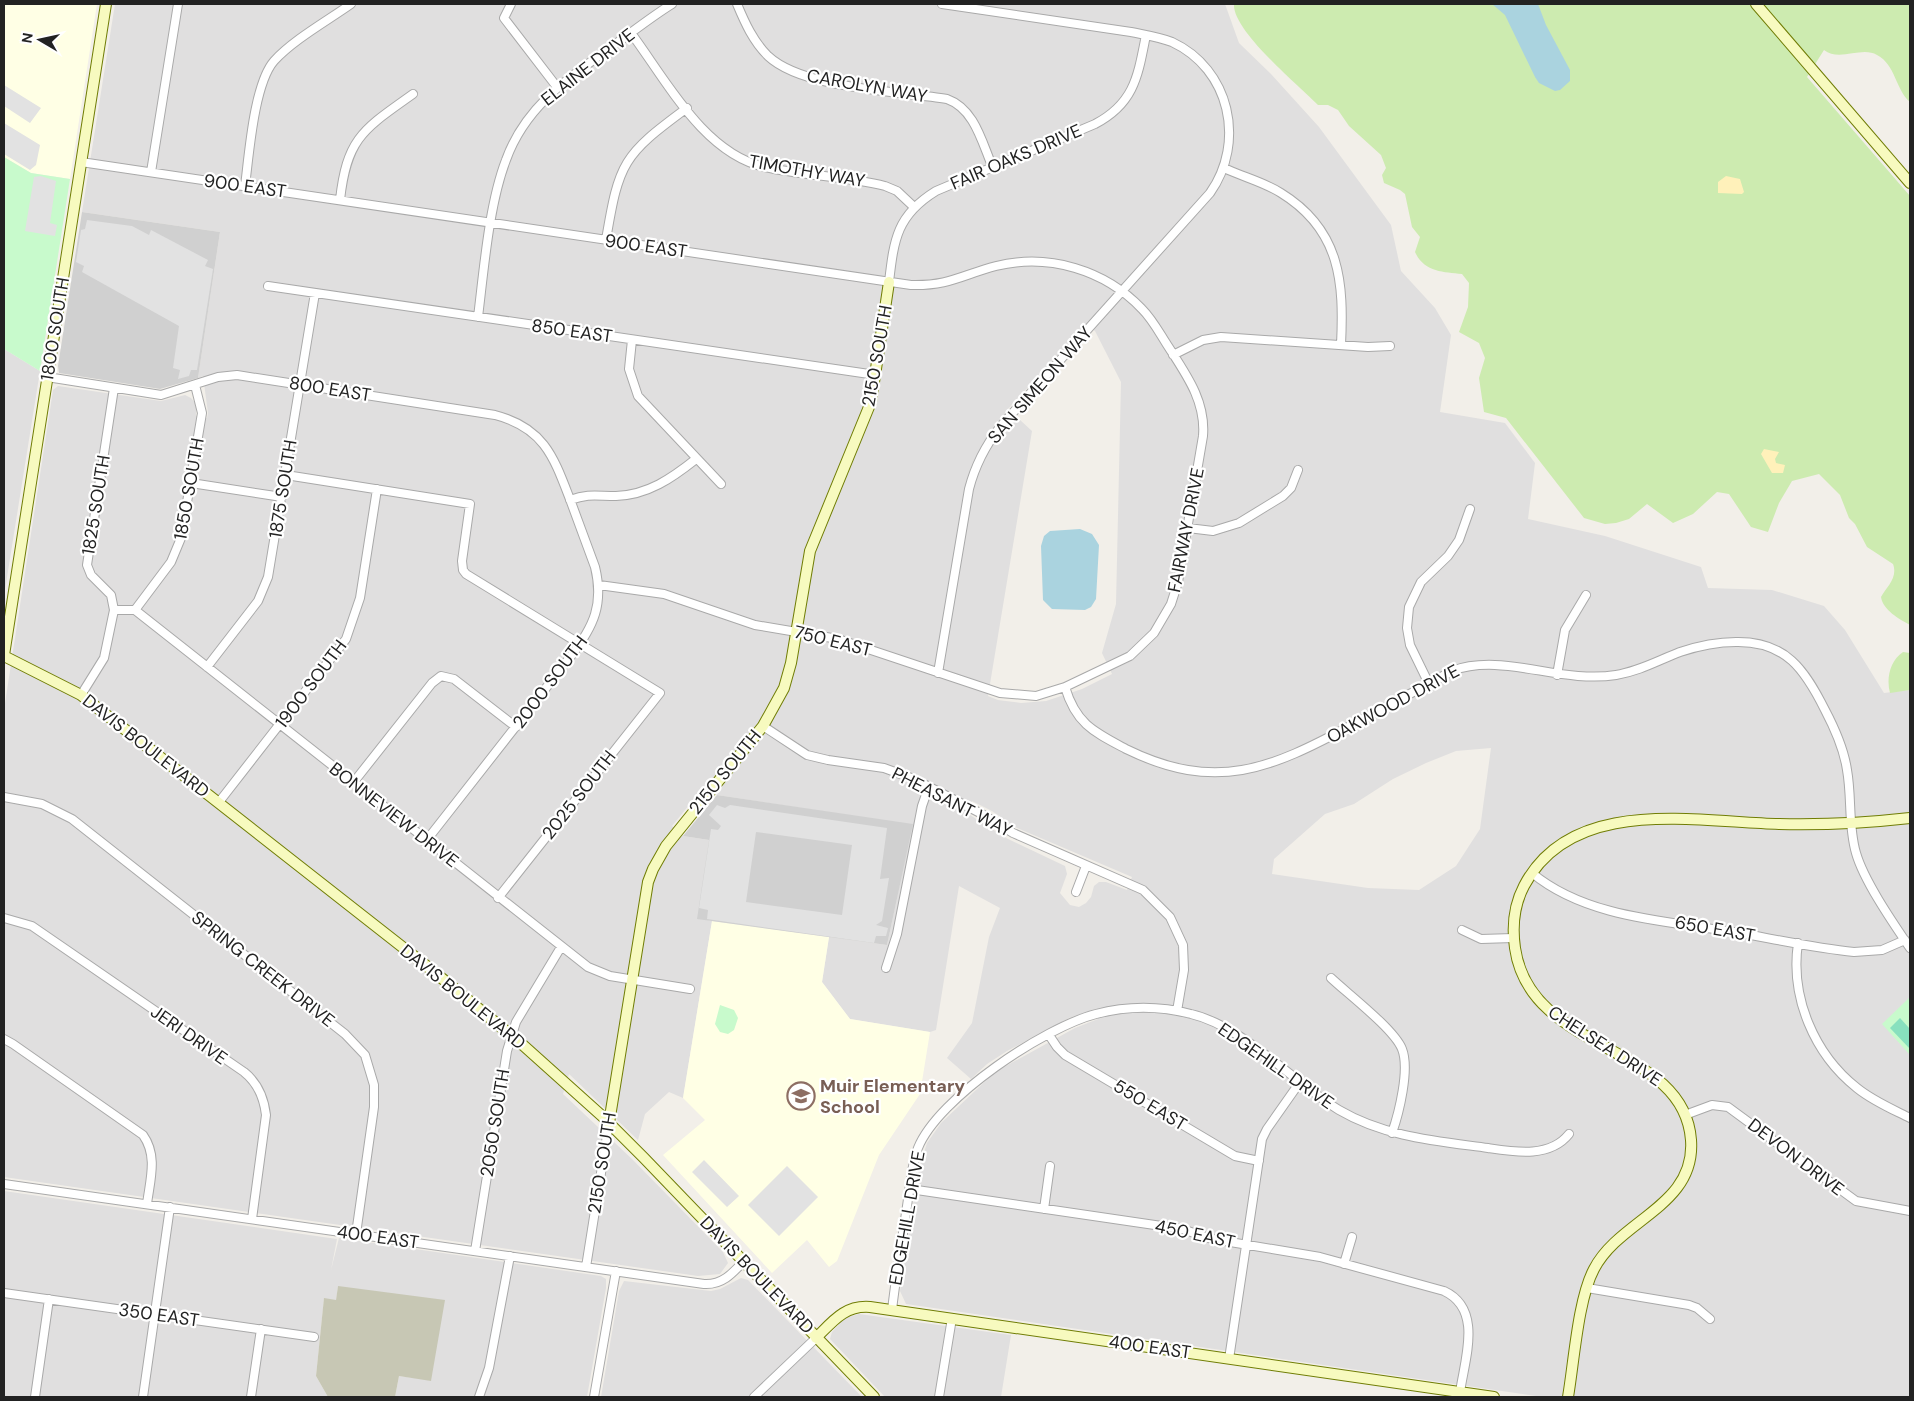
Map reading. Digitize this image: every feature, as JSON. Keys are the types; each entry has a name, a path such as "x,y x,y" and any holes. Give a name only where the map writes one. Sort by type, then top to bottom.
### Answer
{"street":[{"name":"1800 SOUTH","path":"4,655 106,4"},
{"path":"151,172 178,4"},
{"path":"245,186 261,85 268,69 280,55 350,4"},
{"path":"511,4 504,18 557,87"},
{"name":"ELAINE DRIVE","path":"478,317 500,178 512,146 526,120 557,87 672,4"},
{"name":"CAROLYN WAY","path":"737,4 752,36 760,47 769,56 790,70 812,79 941,98 959,105 972,120 993,168"},
{"path":"942,4 1160,38 1185,50 1204,66 1220,88 1229,115 1230,143 1224,168 1281,193 1306,213 1321,231 1333,253 1340,278 1342,306 1340,345"},
{"path":"1756,4 1910,182"},
{"name":"TIMOTHY WAY","path":"632,33 687,108 717,145 744,161 764,167 885,186 897,191 914,206"},
{"name":"FAIR OAKS DRIVE","path":"889,282 896,238 906,215 914,206 936,191 1095,124 1115,111 1124,102 1136,82 1146,35"},
{"path":"340,200 345,167 357,140 371,124 413,94"},
{"path":"606,240 616,184 627,160 645,140 687,108"},
{"name":"900 EAST","path":"81,162 911,285 939,284 955,281 995,266 1037,261 1058,264 1085,271 1122,292 1146,313 1174,355"},
{"name":"SAN SIMEON WAY","path":"938,673 969,489 979,460 1000,427 1210,193 1224,168"},
{"name":"2150 SOUTH","path":"586,1267 645,896 659,857 763,726 779,699 786,682 810,551 867,413 876,375 889,282"},
{"name":"850 EAST","path":"268,286 876,375"},
{"name":"1875 SOUTH","path":"207,667 254,606 264,589 272,564 315,293"},
{"path":"1174,355 1202,340 1221,337 1340,345 1390,346"},
{"path":"632,340 629,362 635,389 647,407 721,484"},
{"name":"FAIRWAY DRIVE","path":"1065,687 1130,656 1154,632 1166,614 1175,593 1204,436 1204,419 1197,394 1174,355"},
{"name":"800 EAST","path":"47,377 161,394 230,375 300,384 486,414 513,421 531,431 551,452 570,500"},
{"name":"1850 SOUTH","path":"135,610 164,572 177,550 184,526 202,409 195,385"},
{"name":"1825 SOUTH","path":"114,388 87,565 91,575 111,595 114,610"},
{"path":"570,500 591,494 615,496 642,491 665,482 696,458"},
{"path":"1188,528 1213,531 1239,523 1283,496 1290,488 1298,470"},
{"path":"286,475 470,504 462,561 463,570 471,578 580,644"},
{"path":"191,483 282,497"},
{"name":"1900 SOUTH","path":"219,802 338,650 352,626 360,598 377,489"},
{"name":"2000 SOUTH","path":"426,841 580,644 596,611 599,585 570,500"},
{"path":"1429,684 1410,646 1407,628 1409,607 1421,582 1448,556 1459,540 1470,509"},
{"name":"750 EAST","path":"599,585 664,594 755,625 838,639 938,673 1012,695 1036,696 1065,687"},
{"path":"1556,675 1565,630 1586,595"},
{"path":"82,695 104,658 114,610 135,610"},
{"name":"BONNEVIEW DRIVE","path":"135,610 498,898 598,973 690,990"},
{"name":"OAKWOOD DRIVE","path":"1065,687 1075,714 1086,726 1101,736 1162,764 1187,770 1218,772 1267,766 1300,754 1452,671 1477,664 1499,665 1585,678 1622,674 1647,667 1689,649 1716,644 1746,642 1774,649 1791,659 1804,672 1834,727 1847,770 1854,845 1859,861 1910,948"},
{"name":"2025 SOUTH","path":"498,898 660,692 580,644"},
{"name":"DAVIS BOULEVARD","path":"4,655 19,666 82,695 512,1036 609,1123 874,1397"},
{"path":"353,783 432,683 441,676 454,679 516,727"},
{"name":"PHEASANT WAY","path":"763,726 807,754 821,759 884,768 929,786 1013,833 1143,890 1170,917 1178,930 1184,953 1184,978 1177,1011"},
{"path":"886,968 898,934 922,806 929,786"},
{"name":"SPRING CREEK DRIVE","path":"4,797 42,804 72,819 359,1047 371,1069 375,1096 356,1234"},
{"name":"CHELSEA DRIVE","path":"1568,1397 1587,1288 1595,1267 1605,1252 1619,1238 1664,1204 1681,1184 1687,1169 1692,1146 1686,1115 1677,1098 1658,1080 1560,1020 1545,1008 1524,978 1517,961 1513,938 1517,905 1532,873 1545,857 1568,840 1589,830 1624,821 1656,819 1783,824 1852,824 1910,818"},
{"path":"1076,892 1086,866"},
{"name":"650 EAST","path":"1532,873 1558,891 1597,908 1860,952 1887,948 1904,940"},
{"name":"JERI DRIVE","path":"4,918 32,926 244,1072 253,1081 263,1099 266,1115 252,1219"},
{"path":"1462,930 1481,938 1513,938"},
{"path":"1798,943 1796,964 1799,992 1808,1021 1821,1047 1839,1071 1858,1089 1910,1118"},
{"name":"2050 SOUTH","path":"475,1251 503,1069 512,1036 516,1022 561,947"},
{"path":"1331,978 1392,1035 1402,1049 1405,1066 1398,1116 1392,1133"},
{"name":"EDGEHILL DRIVE","path":"892,1310 910,1189 919,1146 935,1121 992,1067 1086,1017 1108,1011 1147,1008 1177,1011 1192,1014 1222,1026 1350,1116 1392,1133 1525,1152 1557,1146 1569,1134"},
{"name":"550 EAST","path":"1049,1035 1057,1047 1066,1055 1236,1156 1259,1161"},
{"path":"4,1039 143,1135 150,1146 152,1158 147,1204"},
{"path":"1230,1359 1259,1161 1266,1128 1300,1082"},
{"name":"DEVON DRIVE","path":"1686,1115 1712,1105 1728,1107 1856,1201 1910,1211"},
{"path":"1044,1209 1050,1166"},
{"name":"400 EAST","path":"4,1184 711,1284 724,1279 744,1261"},
{"name":"450 EAST","path":"910,1189 1182,1229 1212,1240 1308,1254 1444,1290 1458,1300 1467,1313 1469,1323 1460,1392"},
{"path":"143,1397 170,1207"},
{"path":"1344,1264 1352,1237"},
{"path":"479,1397 489,1368 510,1256"},
{"path":"594,1397 616,1271"},
{"path":"1587,1288 1688,1305 1697,1308 1710,1319"},
{"name":"350 EAST","path":"4,1293 314,1337"},
{"path":"35,1397 49,1300"},
{"name":"400 EAST","path":"816,1338 839,1315 852,1307 863,1306 1494,1397"},
{"path":"939,1397 952,1318"},
{"path":"251,1397 261,1329"},
{"path":"754,1397 816,1338"}],"shaded area":[{"path":"4,4 97,4 70,179 31,173 4,157"},
{"path":"115,4 1225,4 1239,43 1271,74 1319,127 1391,225 1401,271 1435,308 1451,335 1440,412 1505,423 1535,463 1528,519 1605,536 1701,567 1708,588 1772,590 1824,606 1845,630 1884,693 1910,690 1910,1397 1543,1397 906,1304 900,1291 918,1171 927,1143 941,1123 995,1072 1075,1028 1098,1019 1096,1009 1069,1018 1007,1051 987,1064 971,1079 947,1058 972,1023 989,937 1000,908 959,886 936,1030 930,1032 850,1019 822,982 829,937 887,945 912,825 717,795 707,783 672,826 683,836 709,840 698,918 712,921 683,1098 669,1092 645,1114 638,1140 569,1074 563,1094 632,1159 723,1252 728,1263 720,1274 698,1276 4,1177 4,710 53,390 58,386 161,401 185,395 196,404 196,416 207,418 208,413 203,376 198,378 220,232 82,212","holes":["1086,324 1095,331 1121,382 1116,604 1102,653 1112,674 1082,689 1046,701 1021,703 998,700 988,696 1032,431 1008,409","1491,748 1480,829 1456,866 1419,890 1368,888 1272,874 1274,859 1325,814 1354,804 1393,779 1456,751","972,801 992,811 1015,827 1132,877 1127,890 1106,882 1099,882 1094,886 1091,897 1086,903 1079,907 1070,905 1060,893 1067,874 1065,866 1008,839 970,815"]},
{"path":"4,85 41,108 30,123 4,106"},
{"path":"4,123 40,145 36,165 30,170 4,154"},
{"path":"41,176 56,181 50,223 57,225 55,236 25,231 34,177"},
{"path":"82,212 220,232 198,378 160,389 59,373 58,366"},
{"path":"87,220 132,226 149,235 151,230 208,260 205,266 213,269 197,370 191,370 189,376 178,379 180,370 173,368 179,326 82,272 84,266 76,262 81,230 85,229"},
{"path":"4,349 40,371 4,596"},
{"path":"717,795 913,824 887,945 697,919 709,840 683,836"},
{"path":"717,805 725,808 730,805 887,828 880,879 889,878 882,921 876,925 888,928 886,936 876,936 874,943 707,919 708,910 699,908 711,829 718,830 721,826 709,815","holes":["756,832 852,845 842,915 746,902"]},
{"name":"Muir Elementary School","path":"712,921 829,937 822,982 850,1019 930,1032 920,1094 879,1155 837,1261 829,1267 807,1240 772,1273 663,1155 705,1120 683,1098"},
{"path":"704,1160 739,1196 727,1207 692,1172"},
{"path":"787,1166 818,1197 779,1236 748,1205"},
{"path":"4,1191 337,1239 331,1270 339,1238 601,1276 606,1279 606,1288 587,1397 395,1397 399,1376 431,1380 338,1286 336,1301 324,1299 316,1376 328,1397 4,1397"},
{"path":"741,1278 748,1280 862,1397 601,1397 619,1291 624,1281 711,1291 720,1289"},
{"path":"338,1286 445,1300 431,1381 399,1376 395,1397 328,1397 316,1376 324,1298 336,1300"},
{"path":"859,1314 1011,1335 1001,1397 885,1397 830,1339 832,1332 845,1318"}],"green space":[{"path":"1234,4 1910,4 1910,102 1901,91 1888,65 1883,59 1871,53 1836,55 1824,50 1807,77 1910,196 1910,625 1888,610 1882,602 1881,597 1893,578 1893,564 1867,547 1855,524 1849,518 1840,495 1819,474 1792,481 1779,503 1768,532 1751,527 1729,494 1717,492 1693,514 1673,523 1647,504 1629,519 1616,523 1605,524 1584,518 1506,418 1484,412 1479,378 1485,358 1479,343 1459,332 1468,307 1469,283 1462,274 1435,270 1423,264 1415,252 1420,237 1412,227 1405,194 1384,183 1382,175 1386,168 1381,155 1349,126 1338,110 1328,105 1318,105 1268,57 1243,28 1236,15"},
{"path":"4,157 31,173 70,179 40,371 4,349"},
{"path":"1903,652 1910,653 1910,690 1890,693 1890,670 1895,660"},
{"path":"1910,997 1910,1055 1882,1024"},
{"path":"720,1005 734,1010 738,1018 734,1030 728,1034 720,1032 715,1024"},
{"path":"1900,1018 1910,1029 1910,1049 1890,1028"}],"sand":[{"path":"1726,176 1740,179 1744,192 1742,194 1718,193 1718,182"},
{"path":"1764,449 1779,452 1775,459 1776,463 1785,465 1783,473 1772,473 1761,454"}],"water":[{"path":"1492,4 1538,4 1546,25 1570,70 1570,81 1560,90 1555,91 1539,83 1505,15"},
{"path":"1080,529 1092,534 1099,545 1096,599 1091,607 1085,610 1052,609 1043,600 1041,546 1044,536 1050,531"}],"place":[{"name":"Muir Elementary School","path":"801,1096"}]}
